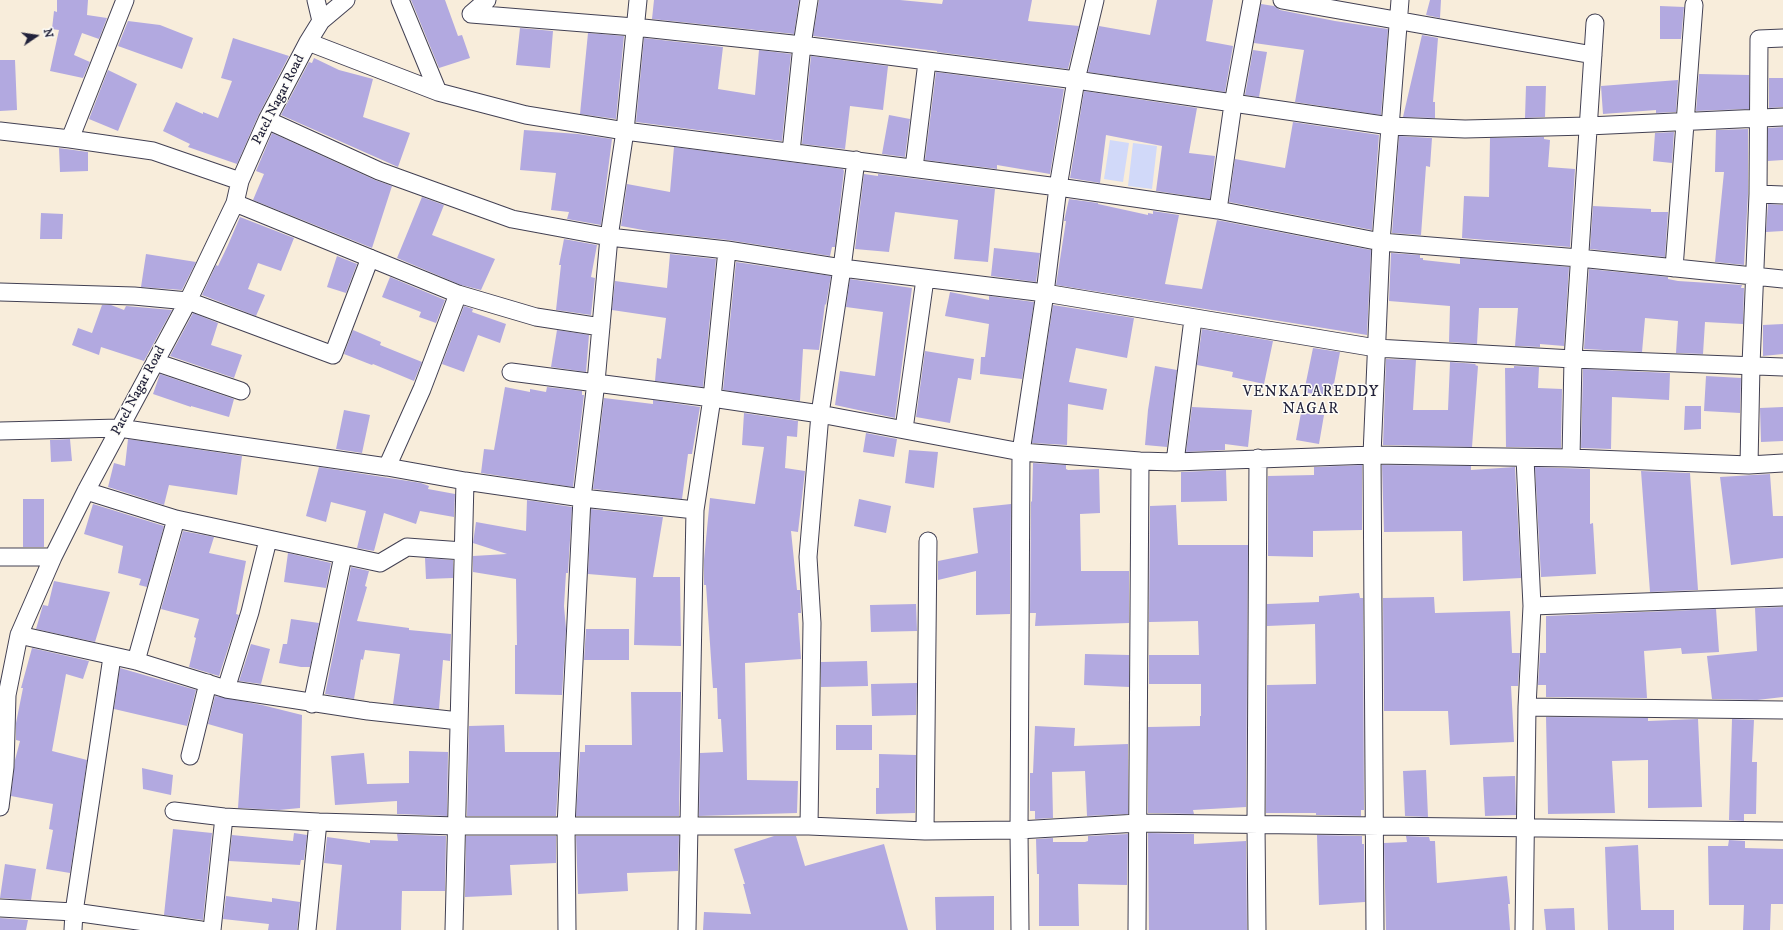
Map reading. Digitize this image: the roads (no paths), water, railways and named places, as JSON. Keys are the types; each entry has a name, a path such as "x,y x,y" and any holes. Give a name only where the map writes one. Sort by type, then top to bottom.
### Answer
{"street":[{"path":"70,139 125,0"},
{"path":"316,0 321,21"},
{"name":"Patel Nagar Road","path":"0,807 7,695 5,679 19,635 53,557 86,491 188,301 235,203 240,181 267,120 308,42 321,21 346,0"},
{"path":"400,0 438,92"},
{"path":"487,0 471,14 634,27 802,45 1076,80 1390,126 1465,129 1588,126 1783,117"},
{"path":"567,930 566,826 582,498 596,382 609,237 625,131 634,27 638,0"},
{"path":"791,152 802,45 809,0"},
{"path":"1020,930 1019,830 1021,452 1045,293 1058,187 1076,80 1095,0"},
{"path":"1218,210 1233,104 1252,0"},
{"path":"1282,0 1398,19 1593,55"},
{"path":"1375,930 1373,825 1372,455 1381,242 1400,0"},
{"path":"1674,268 1694,5"},
{"path":"1571,458 1573,359 1595,23"},
{"path":"1749,466 1751,365 1756,277 1758,194 1759,39 1783,38"},
{"path":"308,42 438,92 526,114 625,131 856,160 1218,210 1381,242 1579,258 1783,280"},
{"path":"914,168 927,62"},
{"path":"267,120 379,171 512,219 609,237 727,250 842,268 1045,293 1193,319 1376,348 1573,359 1783,367"},
{"path":"0,131 153,151 240,181"},
{"path":"809,826 812,623 808,557 820,414 842,268 856,160"},
{"path":"1758,194 1783,195"},
{"path":"235,203 458,294 536,317 601,327"},
{"path":"687,930 695,510 712,398 727,250"},
{"path":"0,292 134,296 188,301 332,355 370,258"},
{"path":"904,429 925,279"},
{"path":"387,467 422,389 458,294"},
{"path":"1175,462 1193,319"},
{"path":"155,362 241,391"},
{"path":"511,372 596,382 820,414 1021,452 1140,461 1175,462 1372,455 1571,458 1749,466 1783,463"},
{"path":"0,431 119,428 387,467 465,481 582,498 695,510"},
{"path":"1256,930 1258,458"},
{"path":"1524,930 1526,707 1532,606 1525,458"},
{"path":"1137,930 1140,461"},
{"path":"454,930 465,481"},
{"path":"86,491 176,519 380,563 407,547 463,551"},
{"path":"136,661 176,519"},
{"path":"226,689 250,612 268,540"},
{"path":"925,831 928,541"},
{"path":"312,704 343,556"},
{"path":"0,557 53,557"},
{"path":"1532,606 1783,597"},
{"path":"19,635 112,657 136,661 226,689 312,704 459,720"},
{"path":"73,930 74,912 112,657"},
{"path":"190,756 208,683"},
{"path":"1526,707 1783,710"},
{"path":"174,811 224,817 318,822 457,826 809,826 925,831 1019,830 1138,823 1783,831"},
{"path":"212,930 224,817"},
{"path":"308,930 318,822"},
{"path":"0,908 74,912 201,930"}],"district":[{"name":"VENKATAREDDY NAGAR","path":"1311,402"}]}
